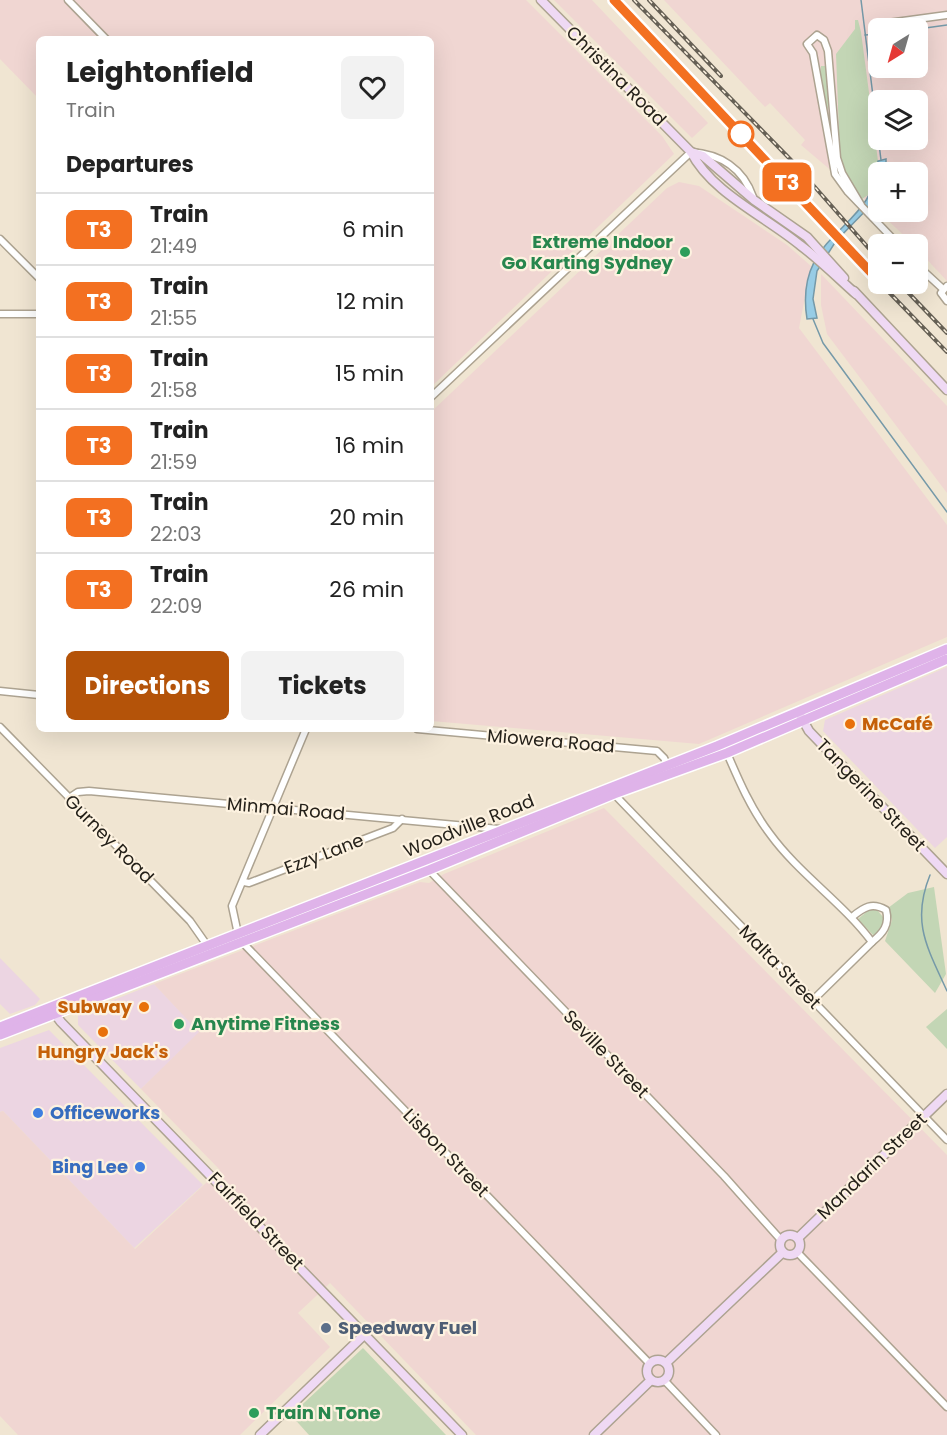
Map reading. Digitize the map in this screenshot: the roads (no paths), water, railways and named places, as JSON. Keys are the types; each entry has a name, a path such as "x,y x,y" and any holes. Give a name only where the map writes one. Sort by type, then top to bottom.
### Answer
{"main road":[{"name":"Christina Road","path":"541,0 691,152 696,163 724,188 824,260 947,390"},
{"name":"Christina Road","path":"691,152 703,156 754,200 807,237 816,253"},
{"name":"Woodville Road","path":"240,938 429,870 614,794 727,753 947,649"},
{"name":"Woodville Road","path":"1,1026 53,1011 240,938 668,764 801,717 947,659"},
{"name":"Tangerine Street","path":"801,717 947,874"},
{"name":"Fairfield Street","path":"53,1011 462,1435"},
{"name":"Mandarin Street","path":"798,1238 947,1094"},
{"path":"789,1234 798,1238 800,1245 797,1252 790,1255 783,1252 781,1240 789,1234"},
{"path":"666,1363 783,1252"},
{"path":"260,1435 365,1334"},
{"path":"658,1360 666,1363 670,1372 665,1381 658,1383 651,1380 647,1374 650,1364 658,1360"},
{"path":"594,1435 651,1380"}],"street":[{"path":"68,0 103,36"},
{"path":"927,18 947,15"},
{"path":"861,205 842,173 837,158 826,45 817,35 807,44 813,53 833,169 843,186 861,205 868,212 889,234"},
{"path":"434,394 691,152"},
{"path":"0,239 36,275"},
{"path":"928,274 945,287 942,296 947,301"},
{"path":"0,314 36,314"},
{"path":"0,691 36,695"},
{"name":"Gurney Road","path":"0,727 190,921 210,950"},
{"name":"Miowera Road","path":"434,731 657,751 668,764"},
{"path":"240,938 233,921 232,906 244,882 305,732"},
{"path":"727,753 748,800 771,836 852,917 872,942"},
{"path":"668,764 671,774"},
{"name":"Minmai Road","path":"69,798 78,792 89,791 504,830"},
{"name":"Malta Street","path":"614,794 947,1140"},
{"name":"Ezzy Lane","path":"244,882 249,883 393,828 402,819"},
{"name":"Seville Street","path":"429,870 724,1176 781,1240"},
{"path":"813,1000 881,935 886,926 886,910 877,905 869,905 852,917"},
{"name":"Lisbon Street","path":"240,938 650,1364"},
{"path":"797,1252 947,1407"},
{"path":"665,1381 716,1435"}],"water":[{"path":"868,196 868,208 836,241 817,271 813,299 817,318 807,319 806,290 812,267 836,233"}],"waterway":[{"path":"861,0 881,160"},
{"path":"928,28 947,25"},
{"path":"813,319 823,343 947,512"},
{"path":"930,875 924,892 922,921 928,947 947,991"}],"railway":[{"path":"614,0 868,269"},
{"path":"634,0 792,161 868,247"},
{"path":"649,0 721,76"},
{"path":"891,294 947,352"},
{"path":"910,294 947,333"}],"train":[{"name":"T3","path":"614,0 868,269"}],"place":[{"name":"Extreme Indoor Go Karting Sydney","path":"685,252"},
{"name":"McCafé","path":"850,724"},
{"name":"Subway","path":"144,1007"},
{"name":"Anytime Fitness","path":"179,1024"},
{"name":"Hungry Jack's","path":"103,1032"},
{"name":"Officeworks","path":"38,1113"},
{"name":"Bing Lee","path":"140,1167"},
{"name":"Speedway Fuel","path":"326,1328"},
{"name":"Train N Tone","path":"254,1413"}]}
